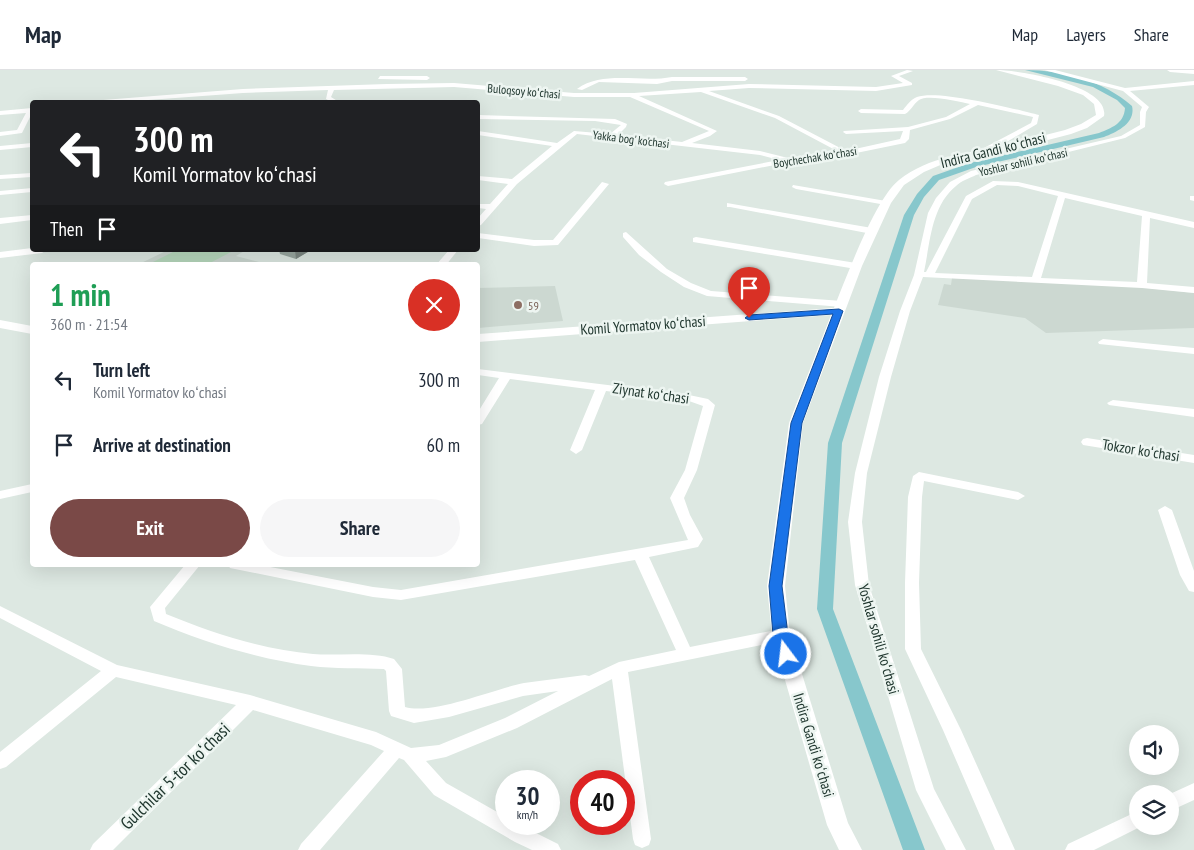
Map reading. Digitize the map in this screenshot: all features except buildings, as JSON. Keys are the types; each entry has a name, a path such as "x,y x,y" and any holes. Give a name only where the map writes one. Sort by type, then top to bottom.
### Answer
{"street":[{"name":"Indira Gandi koʻchasi","path":"851,850 838,825 780,635 776,586 796,423 856,266 886,203 901,183 921,170 953,158 1001,149 1077,129 1096,120 1101,112 1095,100 1078,90 1000,70"},
{"path":"1047,70 1125,90 1194,83"},
{"path":"1170,70 1194,72"},
{"name":"Buloqsoy koʻchasi","path":"125,100 180,95 332,88 454,85 574,95 630,95 749,86 876,89 911,83 894,76 910,71"},
{"path":"662,80 667,72"},
{"path":"376,78 449,78 580,89"},
{"path":"574,95 580,89 598,80 657,82 662,80 753,78"},
{"path":"180,95 183,92 208,87 343,80"},
{"path":"332,88 328,98 332,100"},
{"path":"701,90 727,101 774,116 845,153"},
{"name":"Yoshlar sohili koʻchasi","path":"925,275 932,212 939,200 953,184 974,173 1059,154 1135,132 1143,126 1143,112 1146,107 1125,90"},
{"path":"630,95 714,131 680,145"},
{"path":"860,110 905,112 916,99 926,97 978,103 1038,116 1034,124 985,151"},
{"name":"Boychechak koʻchasi","path":"668,184 790,160 817,159 902,142 908,129 948,118 978,103"},
{"path":"0,113 30,111"},
{"path":"0,134 20,132 30,113"},
{"path":"480,117 595,118 615,120 624,124 612,136"},
{"path":"846,132 908,129"},
{"name":"Yakka bog' ko'chasi","path":"480,221 514,182 576,132 760,153 790,160"},
{"path":"480,133 558,145"},
{"path":"0,148 30,145"},
{"path":"0,178 30,175"},
{"path":"480,178 514,182"},
{"name":"Yoshlar sohili koʻchasi","path":"956,850 925,790 879,641 862,585 855,522 861,473 885,377 905,311 969,198 985,187 1004,182 1194,225"},
{"path":"480,236 534,244 555,243 605,184"},
{"path":"796,187 886,203"},
{"path":"0,193 30,190"},
{"path":"1036,280 1062,195"},
{"path":"730,205 872,231"},
{"path":"480,206 492,207"},
{"path":"1142,285 1146,215"},
{"path":"0,221 30,218"},
{"path":"626,235 633,245 657,265 692,288 700,291 710,294 840,308"},
{"path":"696,240 856,266"},
{"path":"0,255 30,251"},
{"path":"444,262 452,252"},
{"path":"925,275 1142,285 1194,290"},
{"name":"Komil Yormatov koʻchasi","path":"480,338 840,308"},
{"path":"0,324 30,330"},
{"path":"1103,342 1194,351"},
{"name":"Ziynat koʻchasi","path":"253,567 288,571 373,592 401,595 683,548 693,544 696,540 683,515 678,498 691,470 709,406 704,401 480,372"},
{"path":"480,418 506,376"},
{"path":"576,450 602,387"},
{"path":"1113,403 1194,413"},
{"name":"Tokzor koʻchasi","path":"1087,442 1194,459"},
{"path":"1005,850 952,730 913,649 912,583 915,497 919,476 1018,496"},
{"path":"0,495 30,488"},
{"path":"1165,510 1192,579"},
{"path":"640,554 686,655"},
{"path":"191,567 157,607 159,617 183,627 254,649 312,660 388,663 394,669 397,710 414,716 449,710 523,690 600,679"},
{"path":"3,616 112,670 250,702 376,739 404,751 440,752 511,723 619,668 780,635"},
{"path":"619,668 642,839"},
{"path":"0,762 112,670"},
{"name":"Gulchilar 5-tor koʻchasi","path":"100,850 250,702"},
{"path":"308,850 404,751"},
{"path":"404,751 440,789 522,836 552,850"},
{"path":"1179,798 1194,791"},
{"path":"1075,850 1129,823"}],"shaded area":[{"path":"164,252 243,252 236,256 259,262 143,262"},
{"path":"952,278 1110,284 1194,293 1194,328 1046,333 1025,318 938,305 944,284 951,285"},
{"name":"59","path":"555,286 563,321 480,328 480,288"}],"green space":[{"path":"173,252 231,252 212,262 153,262"}],"waterway":[{"path":"914,850 825,609 835,443 909,215 920,196 936,178 973,165 1101,135 1120,126 1129,114 1129,108 1119,99 1096,86 1028,70"}],"place":[{"name":"59","path":"518,305"}],"route":[{"path":"749,318 839,311 796,423 776,586 780,635 786,654"}]}
